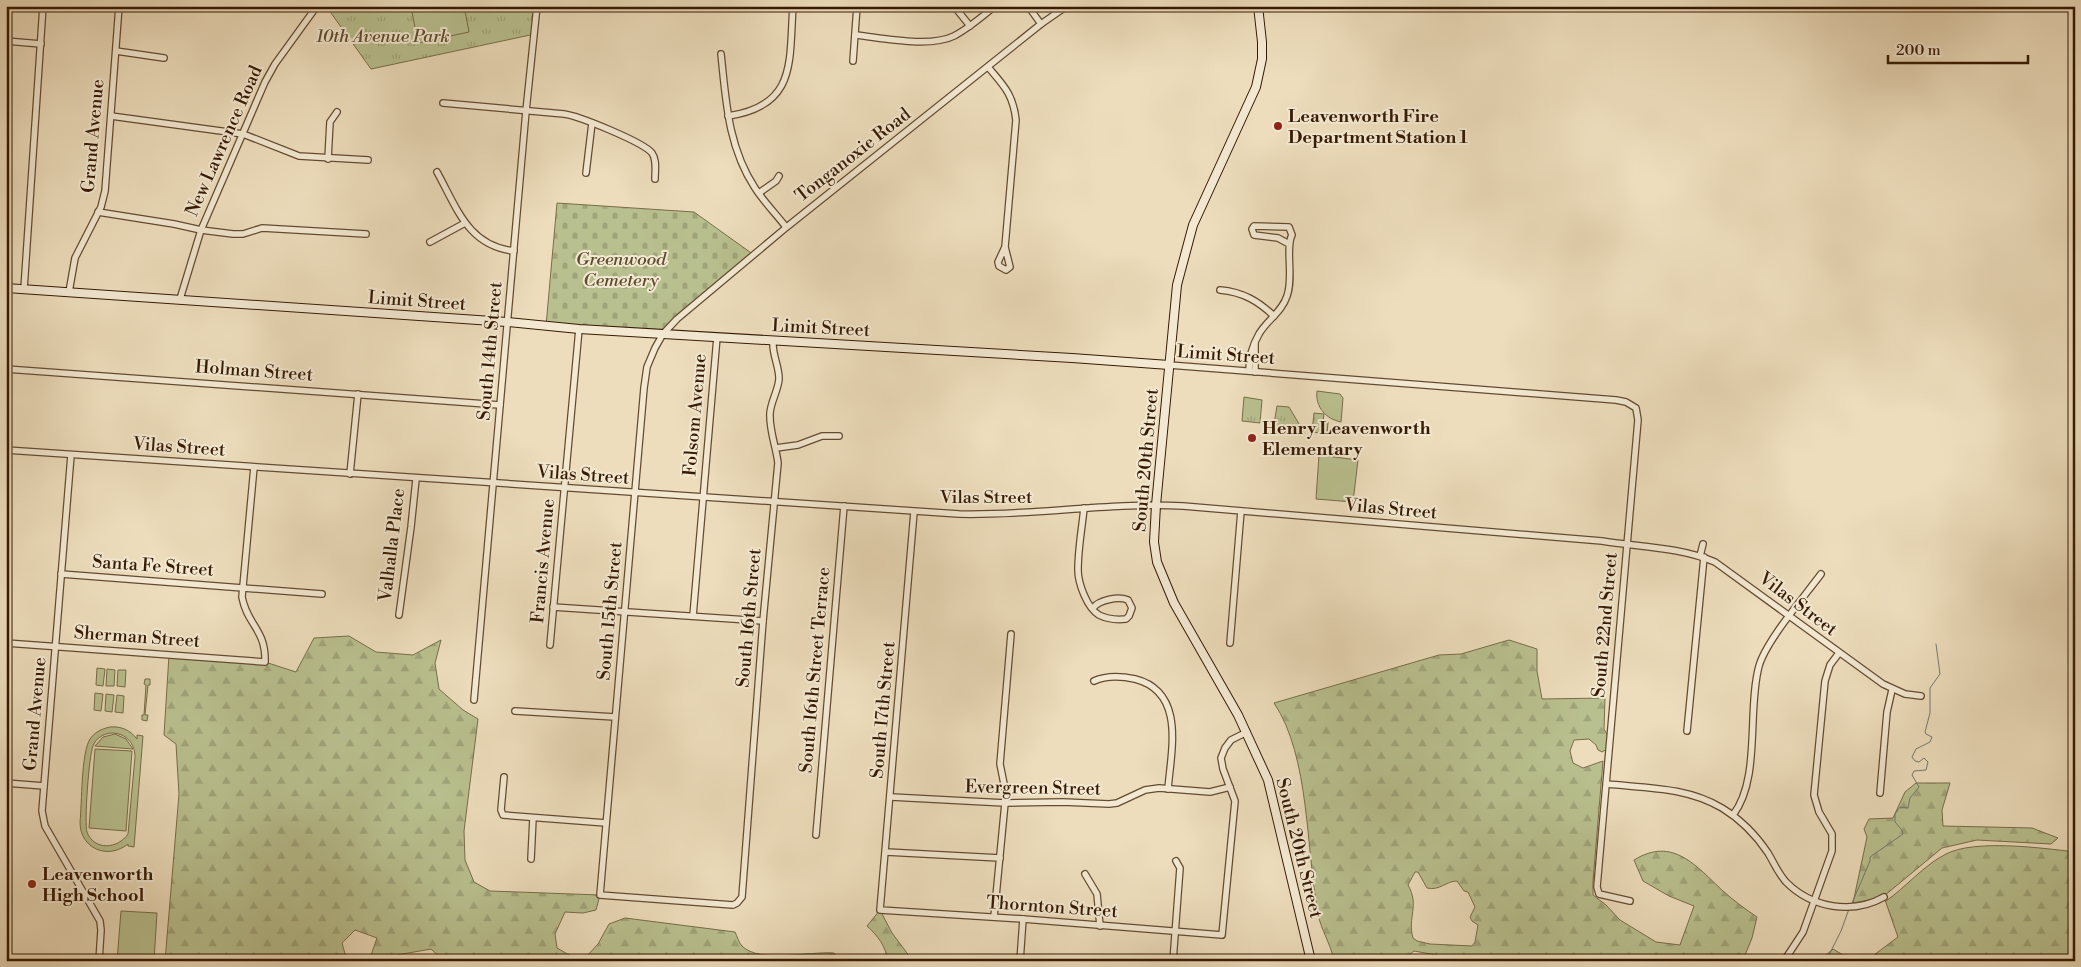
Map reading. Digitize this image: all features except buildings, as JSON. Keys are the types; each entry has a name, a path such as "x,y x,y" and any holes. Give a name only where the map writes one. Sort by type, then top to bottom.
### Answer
{"street":[{"path":"24,289 43,6"},
{"name":"Grand Avenue","path":"69,292 75,258 98,212 105,191 119,6"},
{"name":"New Lawrence Road","path":"180,299 201,230 275,64 317,6"},
{"name":"South 14th Street","path":"474,700 492,484 537,6"},
{"path":"728,116 754,110 762,106 780,89 786,76 793,6"},
{"path":"853,61 857,6"},
{"path":"954,6 970,26"},
{"path":"855,35 933,41 954,36 995,6"},
{"path":"1028,6 1041,24"},
{"name":"Tonganoxie Road","path":"663,334 686,310 786,227 1041,24 1067,6"},
{"name":"South 20th Street","path":"1258,6 1262,42 1259,74 1252,100 1203,200 1189,237 1177,285 1154,542 1157,562 1174,603 1247,732 1268,780 1311,961"},
{"path":"6,41 41,44"},
{"path":"116,51 164,58"},
{"path":"722,54 728,116 736,152 759,193 786,227"},
{"path":"988,67 1006,88 1014,103 1016,120 1005,247"},
{"path":"443,103 573,115 651,152 655,161 655,179"},
{"path":"328,159 330,122 337,112"},
{"path":"110,116 243,134 292,155 328,159 368,160"},
{"path":"586,173 592,123"},
{"path":"437,172 465,223 480,239 490,245 514,251"},
{"path":"759,193 776,181 779,176"},
{"path":"98,212 201,230 243,234 262,228 366,234"},
{"path":"430,242 465,223"},
{"path":"1252,372 1255,344 1288,295 1291,276 1289,244 1292,234 1289,227 1260,225 1254,226 1252,229 1254,235 1278,238 1289,244"},
{"name":"Limit Street","path":"6,288 507,322 579,329 1072,358 1616,400 1633,405"},
{"path":"1220,290 1236,291 1247,296 1274,316"},
{"name":"Francis Avenue","path":"550,646 579,329"},
{"name":"South 15th Street","path":"600,895 647,367 663,334"},
{"name":"Folsom Avenue","path":"693,616 717,336"},
{"name":"South 16th Street","path":"600,895 733,905 742,897 763,621 778,463 770,422 770,410 779,378 772,352 773,340"},
{"name":"Holman Street","path":"6,369 500,404"},
{"path":"350,474 358,394"},
{"name":"South 22nd Street","path":"1630,902 1599,894 1597,887 1638,420 1638,414 1633,405"},
{"path":"776,448 798,445 822,436 839,436"},
{"name":"Vilas Street","path":"6,450 914,512 991,515 1156,505 1602,541 1660,548 1702,557 1725,568 1857,667 1892,690 1921,696"},
{"name":"Grand Avenue","path":"71,455 42,811 45,826 100,921 99,961"},
{"path":"243,588 254,468"},
{"name":"Valhalla Place","path":"399,615 416,479"},
{"name":"South 16th Street Terrace","path":"816,835 844,506"},
{"path":"1084,508 1078,572 1080,583 1093,608 1100,616 1126,619 1132,608 1130,602 1120,597 1102,602 1093,608"},
{"path":"1230,643 1241,511"},
{"name":"South 17th Street","path":"880,910 914,512"},
{"path":"1687,731 1704,544"},
{"name":"Santa Fe Street","path":"61,574 322,594"},
{"path":"1733,815 1740,807 1748,781 1759,666 1778,631 1821,574"},
{"name":"Sherman Street","path":"6,643 265,662 266,650 262,638 244,609 243,588"},
{"path":"554,607 763,621"},
{"path":"994,917 1005,803 1005,789 1000,764 1011,634"},
{"path":"1784,961 1803,932 1832,851 1832,834 1819,812 1814,795 1825,681 1830,665 1839,653"},
{"path":"1094,681 1104,676 1144,682 1166,702 1171,711 1173,727 1168,789"},
{"path":"1880,793 1886,712 1892,690"},
{"path":"515,711 615,717"},
{"path":"1230,787 1223,769 1222,758 1225,748 1231,740 1247,732"},
{"path":"504,777 501,810 504,815 606,823"},
{"path":"6,783 44,786"},
{"path":"1607,784 1682,792 1710,802 1733,815 1758,839 1785,881 1795,890 1815,901 1836,907 1849,907 1872,904 1884,897"},
{"name":"Evergreen Street","path":"890,798 1040,804 1063,802 1109,804 1117,803 1145,790 1168,789 1210,792 1230,787"},
{"name":"Thornton Street","path":"880,910 1222,935 1235,801 1230,787"},
{"path":"531,860 533,818"},
{"path":"886,852 1000,858"},
{"path":"1173,961 1180,868 1176,860"},
{"path":"1085,874 1097,894 1100,926"},
{"path":"1020,961 1023,919"}],"green space":[{"name":"10th Avenue Park","path":"326,6 537,6 535,34 371,69"},
{"path":"442,6 464,6 469,32 418,43 412,12"},
{"name":"Greenwood Cemetery","path":"557,203 694,212 754,255 663,334 546,326"},
{"path":"1317,391 1340,394 1343,398 1341,422 1326,415 1318,402"},
{"path":"1244,397 1262,400 1260,423 1242,421"},
{"path":"1277,406 1289,407 1305,434 1273,430"},
{"path":"1314,413 1324,414 1323,421 1328,422 1327,434 1312,432"},
{"path":"1319,455 1358,460 1353,502 1316,499"},
{"path":"349,636 376,652 413,655 441,640 435,663 439,689 463,710 478,719 464,831 465,860 474,882 490,891 600,895 596,910 583,913 565,912 555,934 557,948 571,956 587,956 598,944 609,924 625,918 735,932 742,946 760,954 785,956 834,953 841,961 444,961 431,949 397,955 391,961 369,961 377,938 355,930 342,943 347,961 165,961 179,794 176,744 164,735 169,655 265,662 296,672 314,638"},
{"path":"1509,640 1537,649 1537,671 1542,699 1605,698 1604,729 1608,736 1607,749 1602,752 1598,750 1596,745 1589,739 1574,740 1570,751 1573,763 1583,768 1603,761 1593,895 1620,920 1656,942 1680,945 1694,906 1669,896 1643,881 1634,860 1648,853 1661,851 1683,857 1703,872 1731,898 1757,917 1744,961 1513,961 1458,959 1414,951 1402,961 1334,961 1318,914 1301,776 1286,725 1274,703 1439,655 1461,654","holes":["1415,872 1418,872 1427,888 1432,889 1457,881 1464,891 1468,892 1475,907 1470,917 1478,925 1475,942 1472,946 1430,944 1413,938 1411,924 1413,899 1408,885"]},
{"path":"97,668 105,669 103,686 96,685"},
{"path":"107,669 115,670 114,686 106,686"},
{"path":"118,670 126,670 125,687 117,686"},
{"path":"145,679 150,679 145,715 148,715 147,721 142,720 142,715 144,715"},
{"path":"95,693 103,694 101,711 94,710"},
{"path":"106,694 114,695 112,712 105,711"},
{"path":"117,695 124,696 123,713 115,712"},
{"path":"110,727 125,729 137,739 137,735 143,736 134,847 128,846 128,844 120,849 104,851 96,849 85,839 81,831 80,822 83,767 87,746 94,734","holes":["116,733 129,740 135,752 135,757 128,834 118,843 106,846 100,845 90,838 86,826 91,752 100,737 105,734"]},
{"path":"115,734 126,739 133,749 95,746 103,737"},
{"path":"95,749 132,751 126,831 89,828"},
{"path":"1916,783 1950,783 1942,810 1943,826 2032,828 2058,838 2051,844 1977,840 1942,848 1884,896 1886,901 1930,864 1946,854 1959,849 2009,846 2075,852 2075,961 1866,961 1898,937 1884,897 1853,903 1867,837 1864,829 1869,819 1893,818 1905,792"},
{"path":"880,910 892,933 913,961 887,961 887,956 881,942 867,926"},
{"path":"121,911 157,913 154,961 117,961"},
{"path":"1833,949 1853,961 1819,961"}],"waterway":[{"path":"1852,903 1870,857 1903,834 1895,822 1895,814 1900,807 1908,808 1910,798 1919,787 1912,775 1914,771 1926,770 1928,762 1924,758 1919,762 1915,761 1912,757 1916,749 1930,742 1932,737 1925,732 1930,713 1930,688 1940,674 1936,644"},
{"path":"1826,961 1841,931 1849,909"}],"place":[{"name":"Leavenworth Fire Department Station 1","path":"1278,126"},
{"name":"Henry Leavenworth Elementary","path":"1252,438"},
{"name":"Leavenworth High School","path":"32,884"}]}
